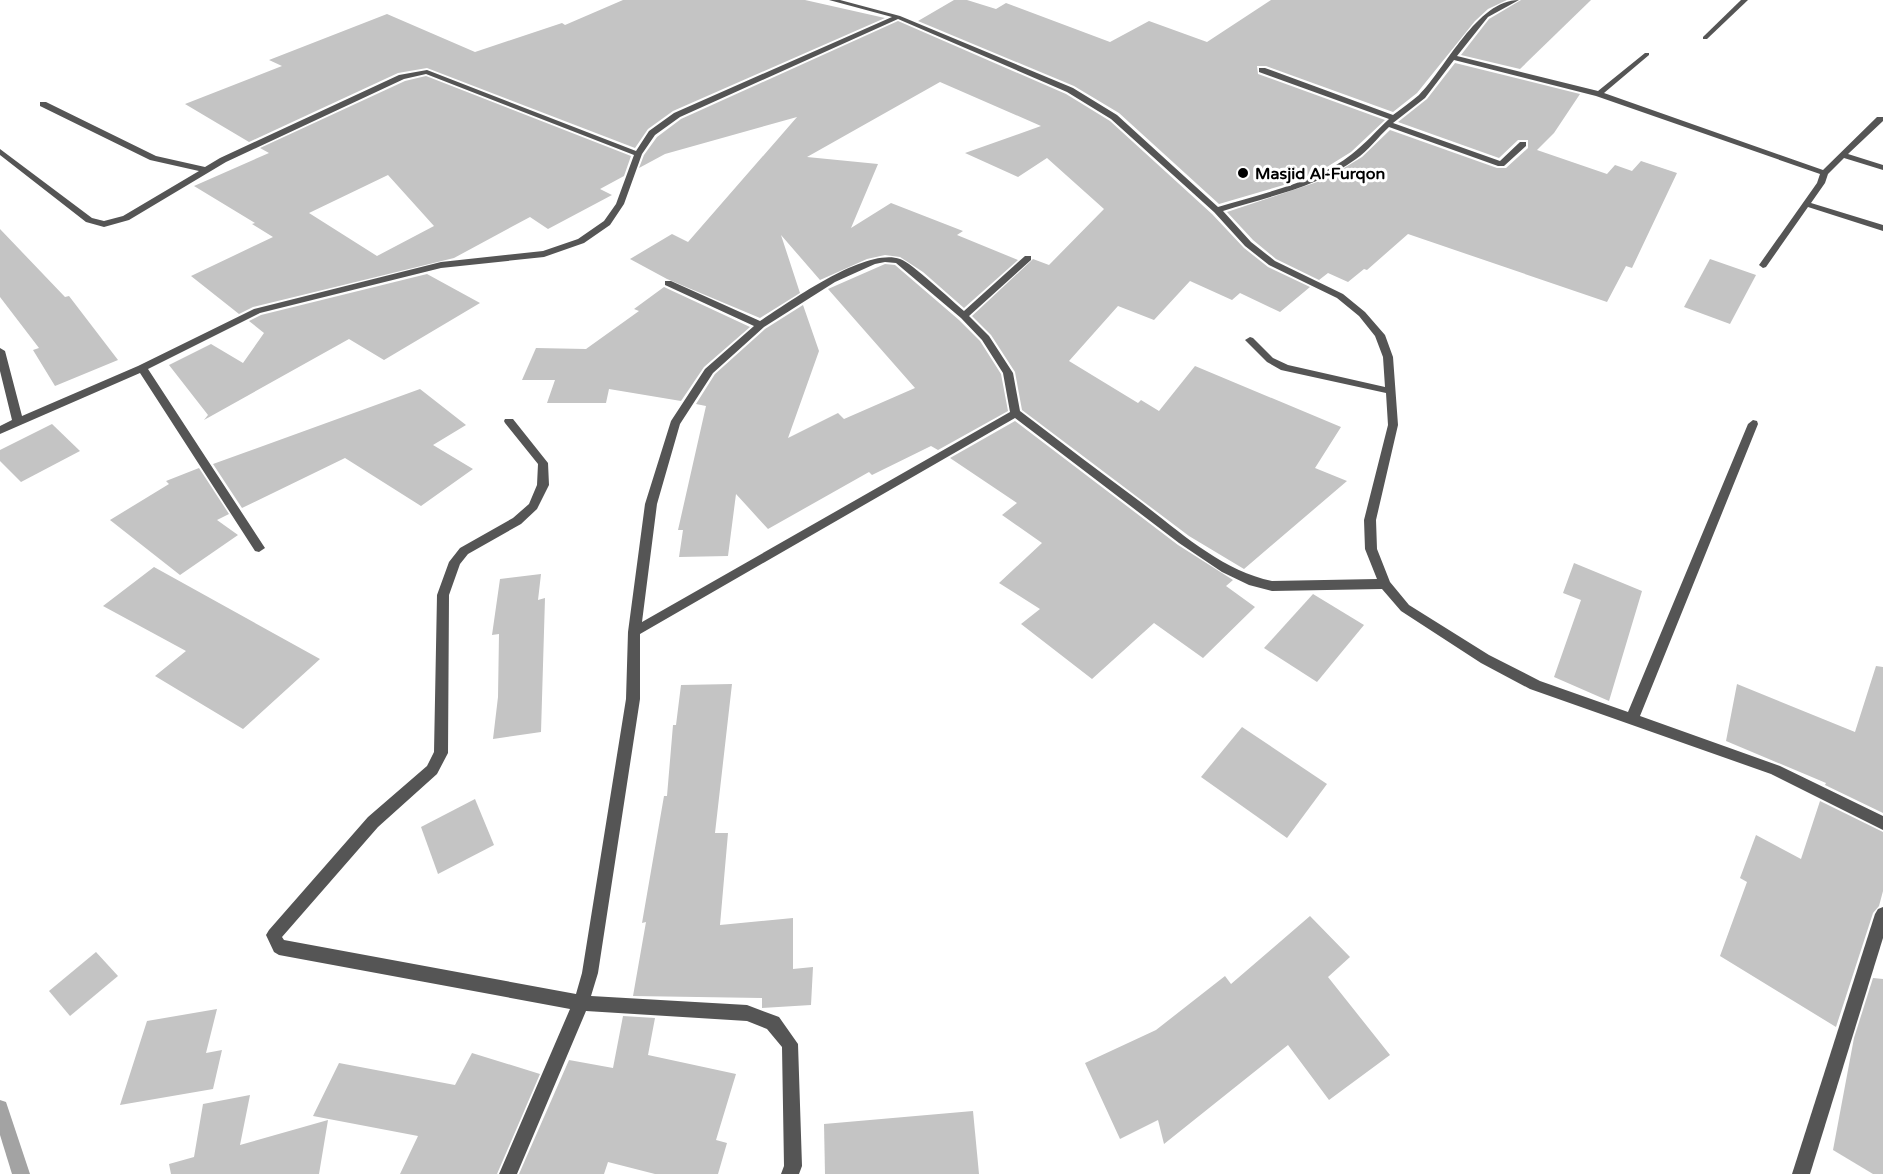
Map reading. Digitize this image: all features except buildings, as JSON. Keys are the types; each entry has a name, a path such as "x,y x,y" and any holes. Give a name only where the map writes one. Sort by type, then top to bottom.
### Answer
{"street":[{"path":"832,0 898,17 1070,90 1114,117 1217,210 1248,244 1272,262 1340,296 1362,314 1380,335 1388,357 1393,425 1370,520 1371,549 1384,584 1405,609 1485,659 1535,685 1712,745 1775,770 1883,822"},
{"path":"1217,210 1328,172 1354,157 1391,121 1422,96 1455,58 1486,16 1516,0"},
{"path":"1705,38 1745,0"},
{"path":"0,430 142,368 257,311 441,265 544,254 581,241 607,223 620,204 638,154 652,133 677,116 898,17"},
{"path":"1599,94 1647,54"},
{"path":"1455,58 1599,94 1824,173"},
{"path":"1262,70 1502,164 1523,144"},
{"path":"0,151 89,220 98,224 126,218 223,160 402,77 427,72 638,154"},
{"path":"44,104 153,158 207,170"},
{"path":"1763,265 1821,183 1824,173 1883,119"},
{"path":"1843,155 1883,168"},
{"path":"1807,204 1883,228"},
{"path":"964,316 1028,258"},
{"path":"508,1174 581,1003 594,951 633,699 634,632 651,504 675,424 709,371 761,325 832,280 885,259 899,261 964,316 1000,357 1013,391 1015,413 1183,540 1226,569 1253,582 1272,586 1384,584"},
{"path":"668,284 761,325"},
{"path":"1250,340 1270,360 1285,368 1390,391"},
{"path":"0,351 18,422"},
{"path":"142,368 259,548"},
{"path":"634,632 1015,413"},
{"path":"509,421 543,463 543,485 533,506 517,521 471,546 455,562 443,595 441,753 432,771 373,822 274,935 279,947 581,1003 747,1013 773,1023 790,1044 793,1167 790,1174"},
{"path":"1632,719 1753,424"},
{"path":"1801,1174 1883,914"}],"waterway":[{"path":"0,1108 21,1174"}],"place":[{"name":"Masjid Al-Furqon","path":"1243,173"}]}
